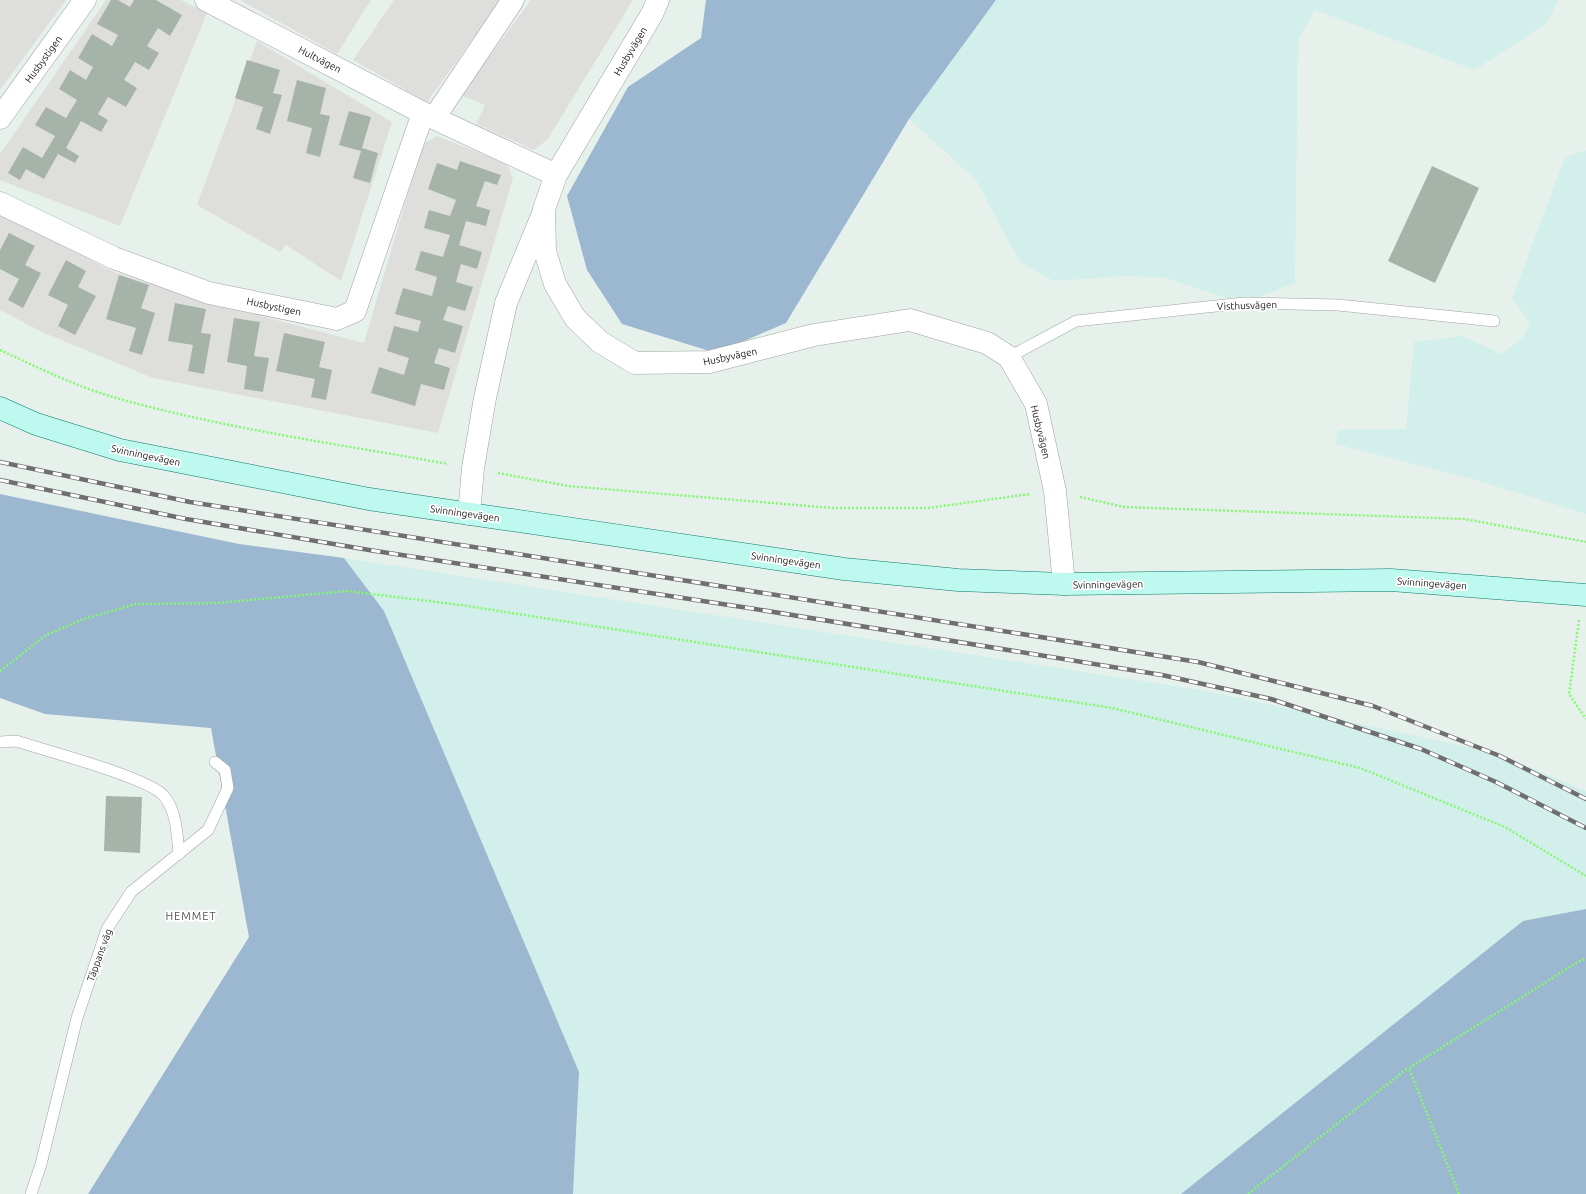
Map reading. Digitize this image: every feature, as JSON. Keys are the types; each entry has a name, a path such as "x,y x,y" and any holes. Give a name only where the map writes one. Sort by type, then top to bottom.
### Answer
{"main road":[{"name":"Svinningevägen","path":"0,408 36,424 120,450 369,500 844,568 958,580 1064,584 1392,580 1584,595"}],"street":[{"name":"Husbystigen","path":"0,118 85,0"},
{"name":"Hultvägen","path":"206,0 429,115 556,175"},
{"path":"429,115 513,0"},
{"name":"Husbyvägen","path":"658,0 652,14 556,175 544,209 546,251 554,284 575,318 600,342 634,362 709,362 814,336 910,320 987,343 1009,357 1036,404 1055,491 1064,584"},
{"name":"Husbystigen","path":"0,203 114,258 209,293 337,319 355,311 429,115"},
{"path":"469,514 473,468 485,398 506,303 544,209"}],"lane":[{"name":"Visthusvägen","path":"1009,357 1076,321 1244,303 1338,305 1494,321"},
{"path":"0,742 16,741 138,780 164,795 175,819 179,854"},
{"name":"Täppans väg","path":"31,1194 41,1164 77,1018 107,929 131,892 208,830 228,788 225,770 215,762"}],"path":[{"path":"0,350 47,372 119,399 186,416 568,486 832,508 928,508 1055,491 1124,507 1465,518 1586,542"},
{"path":"0,671 46,635 84,619 136,604 218,603 347,591 461,605 1112,708 1329,760 1360,768 1505,827 1586,876"},
{"path":"1584,595 1569,694 1586,719"},
{"path":"1248,1194 1408,1068 1581,960 1586,959"},
{"path":"1408,1068 1459,1194"}],"shaded area":[{"path":"0,0 66,0 0,90"},
{"path":"106,0 181,0 207,13 120,226 0,180 0,154"},
{"path":"240,0 371,0 337,54"},
{"path":"394,0 501,0 427,102 353,60"},
{"path":"531,0 633,0 547,140 534,150 476,124 485,105 461,95"},
{"path":"706,0 996,0 909,119 786,323 716,353 622,324 587,270 567,196 628,87 701,38"},
{"path":"996,0 1558,0 1547,23 1475,70 1315,10 1298,40 1295,283 1243,303 1165,278 1126,276 1053,281 1019,261 976,180 909,119"},
{"path":"257,41 392,122 341,281 286,245 280,252 197,205"},
{"path":"437,136 507,164 513,178 438,433 153,378 42,332 0,310 0,214 114,272 215,304 364,343 422,145"},
{"path":"1586,150 1586,514 1476,480 1335,444 1338,430 1406,429 1414,342 1462,336 1502,354 1524,336 1530,323 1512,299 1565,157"},
{"path":"0,494 239,544 344,558 384,611 579,1072 573,1194 88,1194 249,937 211,728 45,714 0,698"},
{"path":"344,558 1207,691 1496,753 1586,791 1586,909 1523,921 1181,1194 573,1194 579,1072 384,611"},
{"path":"1586,909 1586,1194 1181,1194 1523,921"}],"building":[{"path":"111,0 118,0 130,7 134,0 156,0 182,15 170,36 158,28 147,46 159,53 149,70 135,62 124,80 137,88 126,107 108,97 98,114 108,120 101,132 81,121 66,148 79,156 75,163 58,154 44,179 26,169 20,180 8,173 23,147 42,158 55,136 35,125 46,107 66,118 77,100 59,89 70,70 86,80 93,67 78,58 92,34 112,46 118,35 97,24"},
{"path":"247,60 280,70 273,93 282,95 270,134 256,129 263,107 235,98"},
{"path":"297,80 326,88 320,114 330,116 320,157 306,153 312,128 287,121"},
{"path":"349,111 371,117 362,148 378,153 370,183 353,178 361,151 339,145"},
{"path":"460,161 501,175 497,185 485,181 476,206 490,210 486,226 466,221 459,245 482,252 477,269 461,264 456,282 473,287 465,311 448,306 443,320 463,326 455,353 439,348 434,363 450,368 444,390 421,384 415,406 371,393 379,367 404,375 409,358 387,351 394,326 418,332 421,321 395,314 403,288 432,296 437,277 415,270 421,251 443,257 450,235 424,228 429,210 450,216 456,200 428,189 437,163 457,170"},
{"path":"1432,166 1479,188 1435,283 1388,261"},
{"path":"9,233 35,246 25,265 41,273 23,308 8,300 19,279 0,269 0,250"},
{"path":"66,260 86,271 78,287 96,296 75,335 58,326 68,305 48,295"},
{"path":"119,275 149,285 141,308 155,313 142,355 129,351 136,328 106,319"},
{"path":"175,303 206,309 201,333 211,334 204,374 188,371 193,345 168,341"},
{"path":"234,318 260,322 254,356 269,358 263,392 244,389 247,366 227,362"},
{"path":"284,333 325,342 319,367 332,370 326,400 311,397 315,379 276,371"},
{"path":"106,796 142,797 140,853 104,851"}],"railway":[{"path":"0,462 190,502 1198,662 1373,706 1500,756 1586,799"},
{"path":"0,480 186,519 369,550 755,609 1162,675 1271,699 1421,749 1496,782 1586,828"}],"district":[{"name":"HEMMET","path":"191,916"}]}
